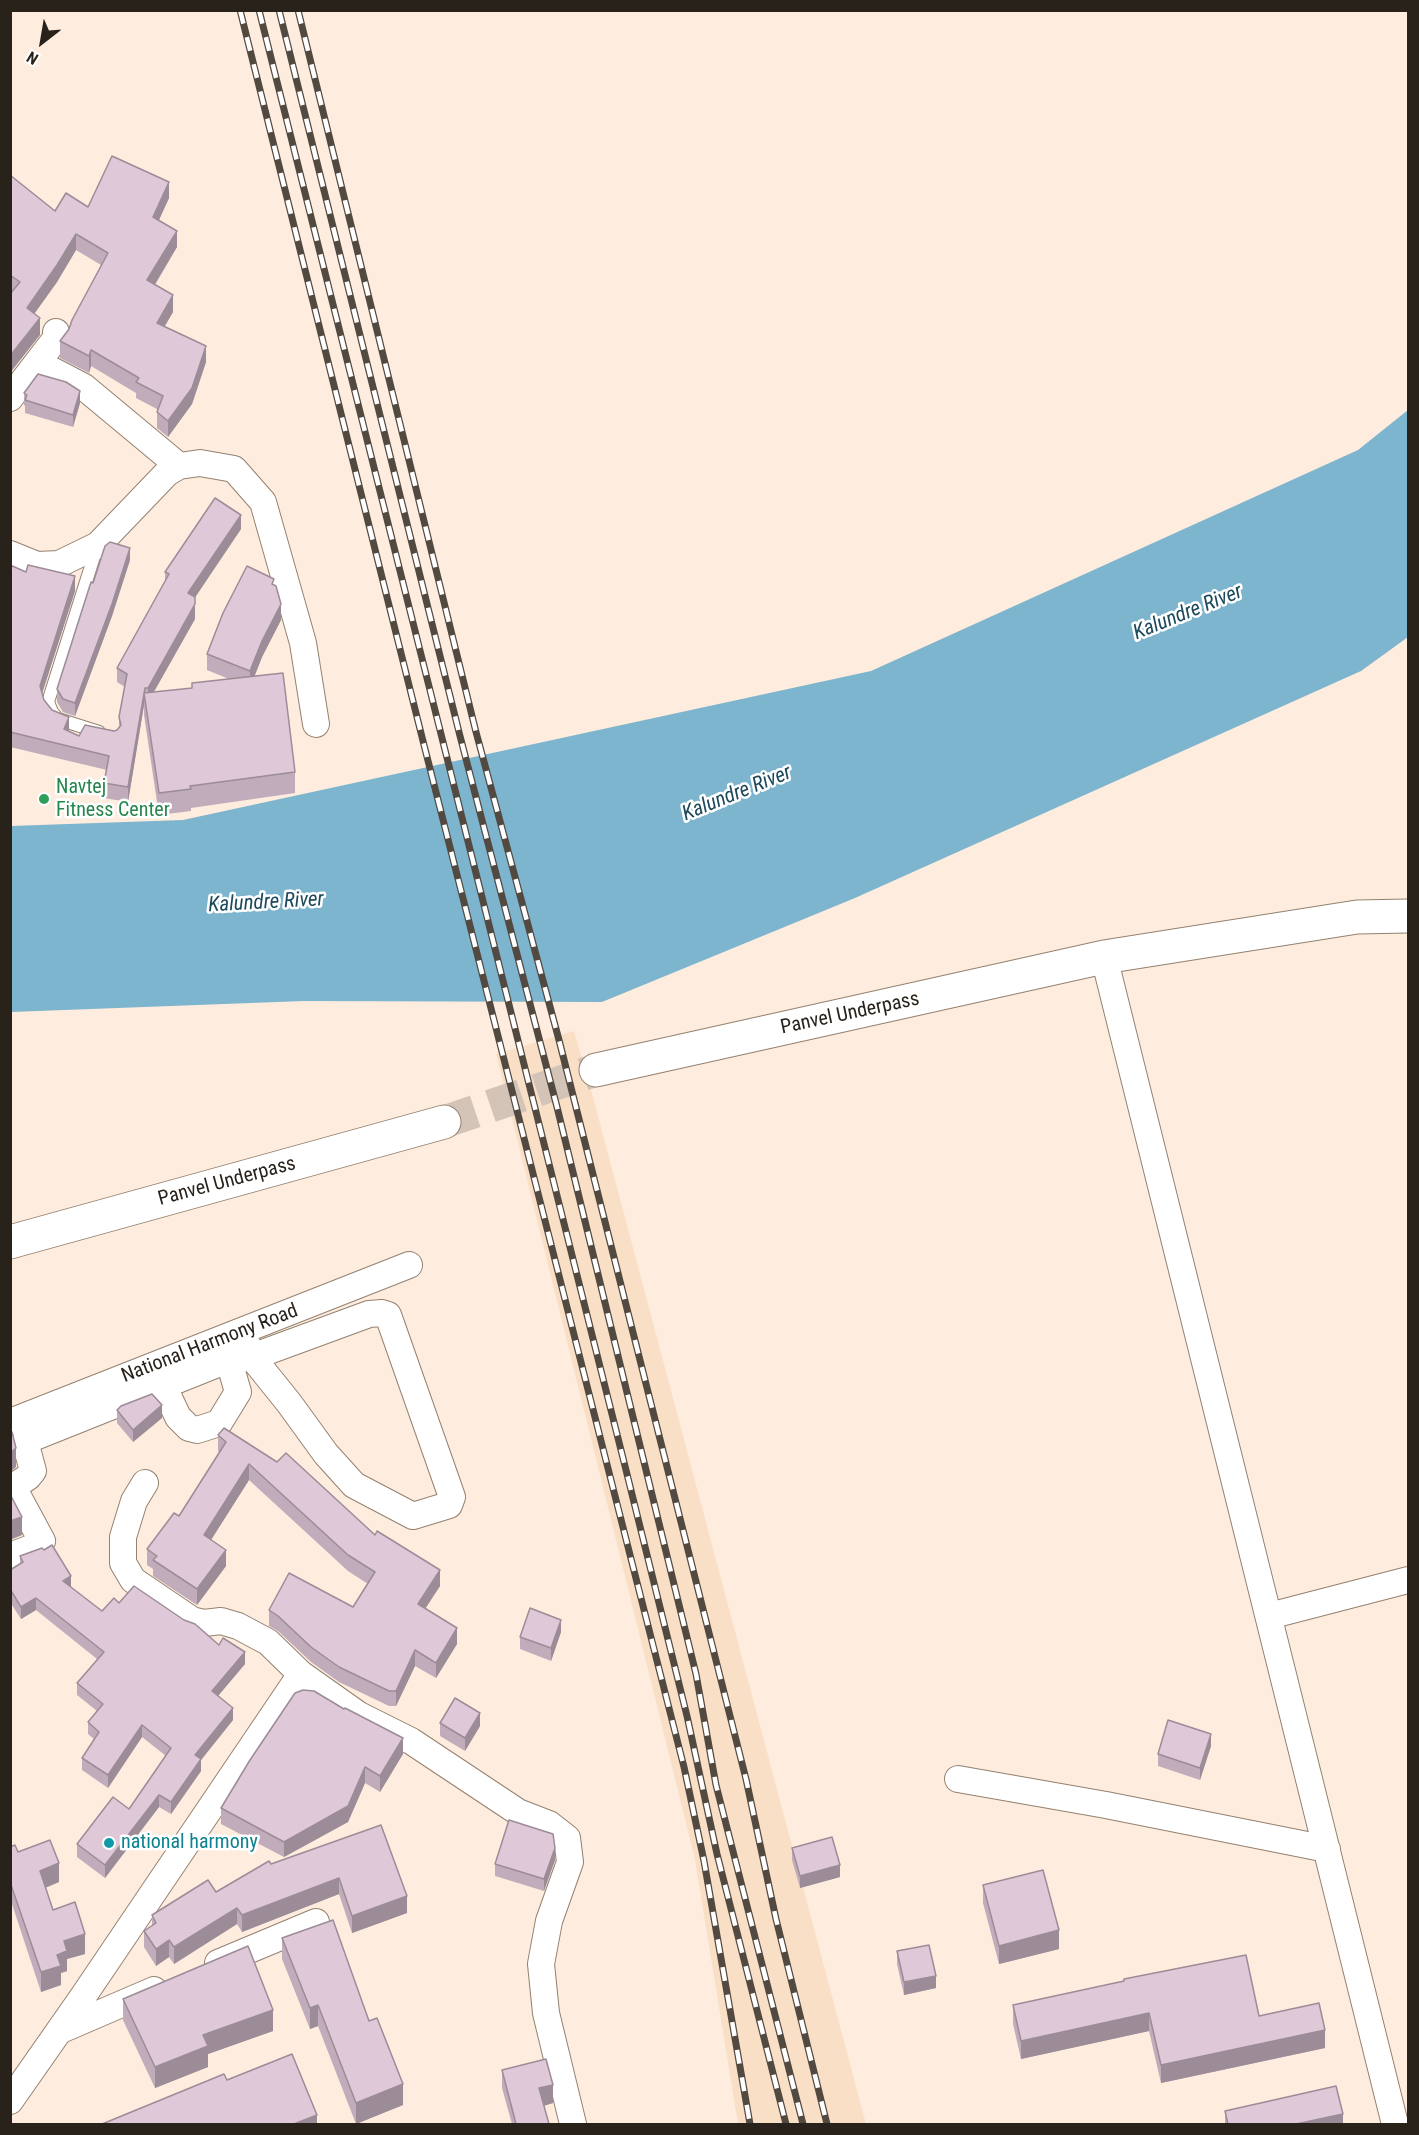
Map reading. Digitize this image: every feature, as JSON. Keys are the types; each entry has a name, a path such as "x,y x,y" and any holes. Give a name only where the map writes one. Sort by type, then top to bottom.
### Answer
{"main road":[{"name":"Panvel Underpass","path":"596,1070 1104,957 1357,917 1408,916"},
{"name":"Panvel Underpass","path":"10,1242 444,1122"}],"street":[{"path":"10,398 57,337 56,332"},
{"path":"38,363 84,387 179,466"},
{"path":"10,554 37,565 59,564 98,546 167,473 179,466 200,463 234,469 263,502 303,643 316,724"},
{"path":"1104,957 1395,2124"},
{"name":"National Harmony Road","path":"16,1432 242,1331 409,1265"},
{"path":"358,1286 369,1314"},
{"path":"10,1557 39,1545 42,1540 14,1489 33,1471 16,1432 163,1385 220,1363 241,1359 369,1314 388,1315 452,1497 449,1505 413,1516 354,1485 326,1454 289,1402 241,1359"},
{"path":"163,1385 178,1417 189,1428 197,1430 219,1423 238,1392 242,1331"},
{"path":"145,1483 135,1501 123,1537 123,1563 133,1580 192,1620 204,1623 221,1621 237,1626 268,1642 301,1674 359,1715 411,1741 518,1812 549,1824 567,1838 570,1862 549,1921 541,1964 546,2013 573,2124"},
{"path":"1269,1616 1408,1580"},
{"path":"10,2101 301,1674"},
{"path":"958,1779 1106,1805 1327,1849"},
{"path":"60,2030 316,1922"}],"lane":[{"path":"98,546 48,702 58,719 113,737"}],"shaded area":[{"path":"574,1031 866,2124 738,2124 695,1860 496,1054"}],"water":[{"name":"Kalundre River","path":"1408,410 1408,637 1361,671 855,898 602,1002 304,1001 11,1012 11,826 183,820 871,671 1358,450"}],"building":[{"path":"112,156 169,182 153,217 177,231 147,280 173,295 157,323 206,346 192,388 168,421 157,412 163,396 136,382 139,378 91,350 89,356 60,341 69,329 108,253 76,234 27,308 40,318 10,356 10,294 20,282 10,275 10,175 55,211 66,193 88,207"},
{"path":"38,374 66,382 80,391 73,415 25,400 27,395 24,393"},
{"path":"215,498 241,515 188,593 195,597 195,604 148,688 145,688 128,787 104,783 109,756 10,732 10,565 26,572 28,565 75,576 40,686 44,700 52,710 69,717 64,729 79,736 85,725 114,731 121,725 119,717 127,674 117,668 169,574 165,572"},
{"path":"110,542 130,548 75,703 63,699 57,689 91,582 93,583 105,546"},
{"path":"247,566 274,579 272,584 276,586 281,604 250,671 207,654 223,613"},
{"path":"283,673 295,772 190,786 191,789 159,793 144,693 192,688 192,683"},
{"path":"152,1394 162,1405 133,1430 117,1410 121,1406"},
{"path":"224,1428 277,1462 286,1453 375,1535 377,1531 440,1570 418,1604 457,1628 436,1663 415,1650 396,1691 389,1691 339,1667 311,1647 269,1610 289,1573 353,1607 375,1572 348,1555 249,1464 204,1535 226,1550 197,1589 153,1560 157,1556 147,1549 174,1513 179,1516 226,1442 218,1435"},
{"path":"12,1432 16,1448 10,1453 10,1433"},
{"path":"10,1494 22,1517 10,1521"},
{"path":"52,1545 71,1576 63,1581 102,1611 114,1598 119,1603 134,1586 184,1620 195,1624 219,1645 223,1638 245,1652 212,1691 233,1708 195,1755 201,1759 171,1802 159,1795 105,1865 77,1844 113,1797 129,1809 171,1748 142,1725 108,1775 82,1758 99,1732 88,1722 103,1704 77,1683 104,1652 36,1598 21,1607 10,1589 10,1570 23,1562 20,1556 42,1548 44,1550"},
{"path":"530,1608 561,1620 551,1648 520,1637"},
{"path":"303,1690 314,1691 344,1709 403,1738 380,1776 365,1767 348,1806 284,1842 221,1808 295,1693"},
{"path":"455,1698 480,1713 465,1738 440,1723"},
{"path":"1168,1720 1211,1734 1200,1768 1158,1754"},
{"path":"509,1820 553,1834 555,1848 544,1879 495,1864"},
{"path":"381,1825 407,1896 352,1916 339,1878 242,1915 237,1908 174,1947 169,1940 156,1949 144,1931 156,1923 152,1915 208,1880 216,1892 269,1861 271,1864"},
{"path":"832,1837 840,1865 800,1876 792,1848"},
{"path":"50,1840 59,1863 40,1871 53,1910 75,1902 85,1934 64,1941 67,1951 57,1955 61,1966 41,1972 10,1882 10,1847 15,1845 18,1852"},
{"path":"1043,1870 1059,1930 999,1946 983,1885"},
{"path":"333,1920 369,2021 377,2018 403,2084 356,2103 318,2005 310,2008 282,1938"},
{"path":"929,1945 936,1976 904,1982 897,1951"},
{"path":"248,1946 273,2010 203,2035 208,2046 155,2067 123,1999"},
{"path":"1246,1955 1259,2016 1319,2003 1325,2030 1161,2065 1149,2013 1021,2041 1013,2005 1124,1981 1124,1979"},
{"path":"292,2054 317,2115 294,2124 102,2124 224,2074 227,2080"},
{"path":"546,2059 553,2085 539,2088 549,2124 516,2124 502,2070"},
{"path":"1336,2086 1343,2114 1296,2124 1228,2124 1225,2111"}],"tunnel":[{"path":"444,1122 596,1070"}],"railway":[{"path":"240,10 684,1767 704,1861 750,2124"},
{"path":"259,10 624,1462 687,1716 717,1854 786,2124"},
{"path":"279,10 460,736 557,1107 696,1674 716,1785 803,2124"},
{"path":"298,10 476,732 559,1040 746,1779 776,1919 827,2124"}],"place":[{"name":"Navtej Fitness Center","path":"44,799"},
{"name":"national harmony","path":"109,1843"}]}
